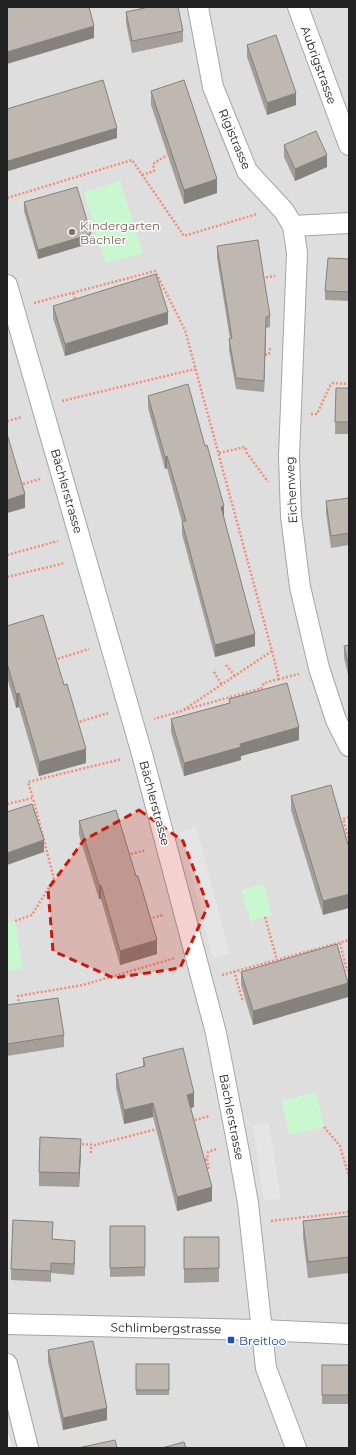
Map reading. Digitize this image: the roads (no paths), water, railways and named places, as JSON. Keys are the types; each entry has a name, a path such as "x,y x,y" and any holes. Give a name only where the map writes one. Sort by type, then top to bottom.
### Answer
{"street":[{"name":"Rigistrasse","path":"198,7 213,86 247,171 280,207 293,226"},
{"name":"Aubrigstrasse","path":"298,7 335,112 349,145"},
{"path":"293,226 349,223"},
{"name":"Eichenweg","path":"293,226 297,254 289,457 291,516 300,587 319,668 336,720 349,746"},
{"name":"Bächlerstrasse","path":"7,285 134,724 216,1033 242,1168 253,1245 266,1368 296,1448"},
{"name":"Schlimbergstrasse","path":"7,1324 261,1330 349,1334"},
{"path":"7,1364 28,1448"}],"place":[{"name":"Kindergarten Bächler","path":"72,232"},
{"name":"Breitloo","path":"231,1340"}]}
